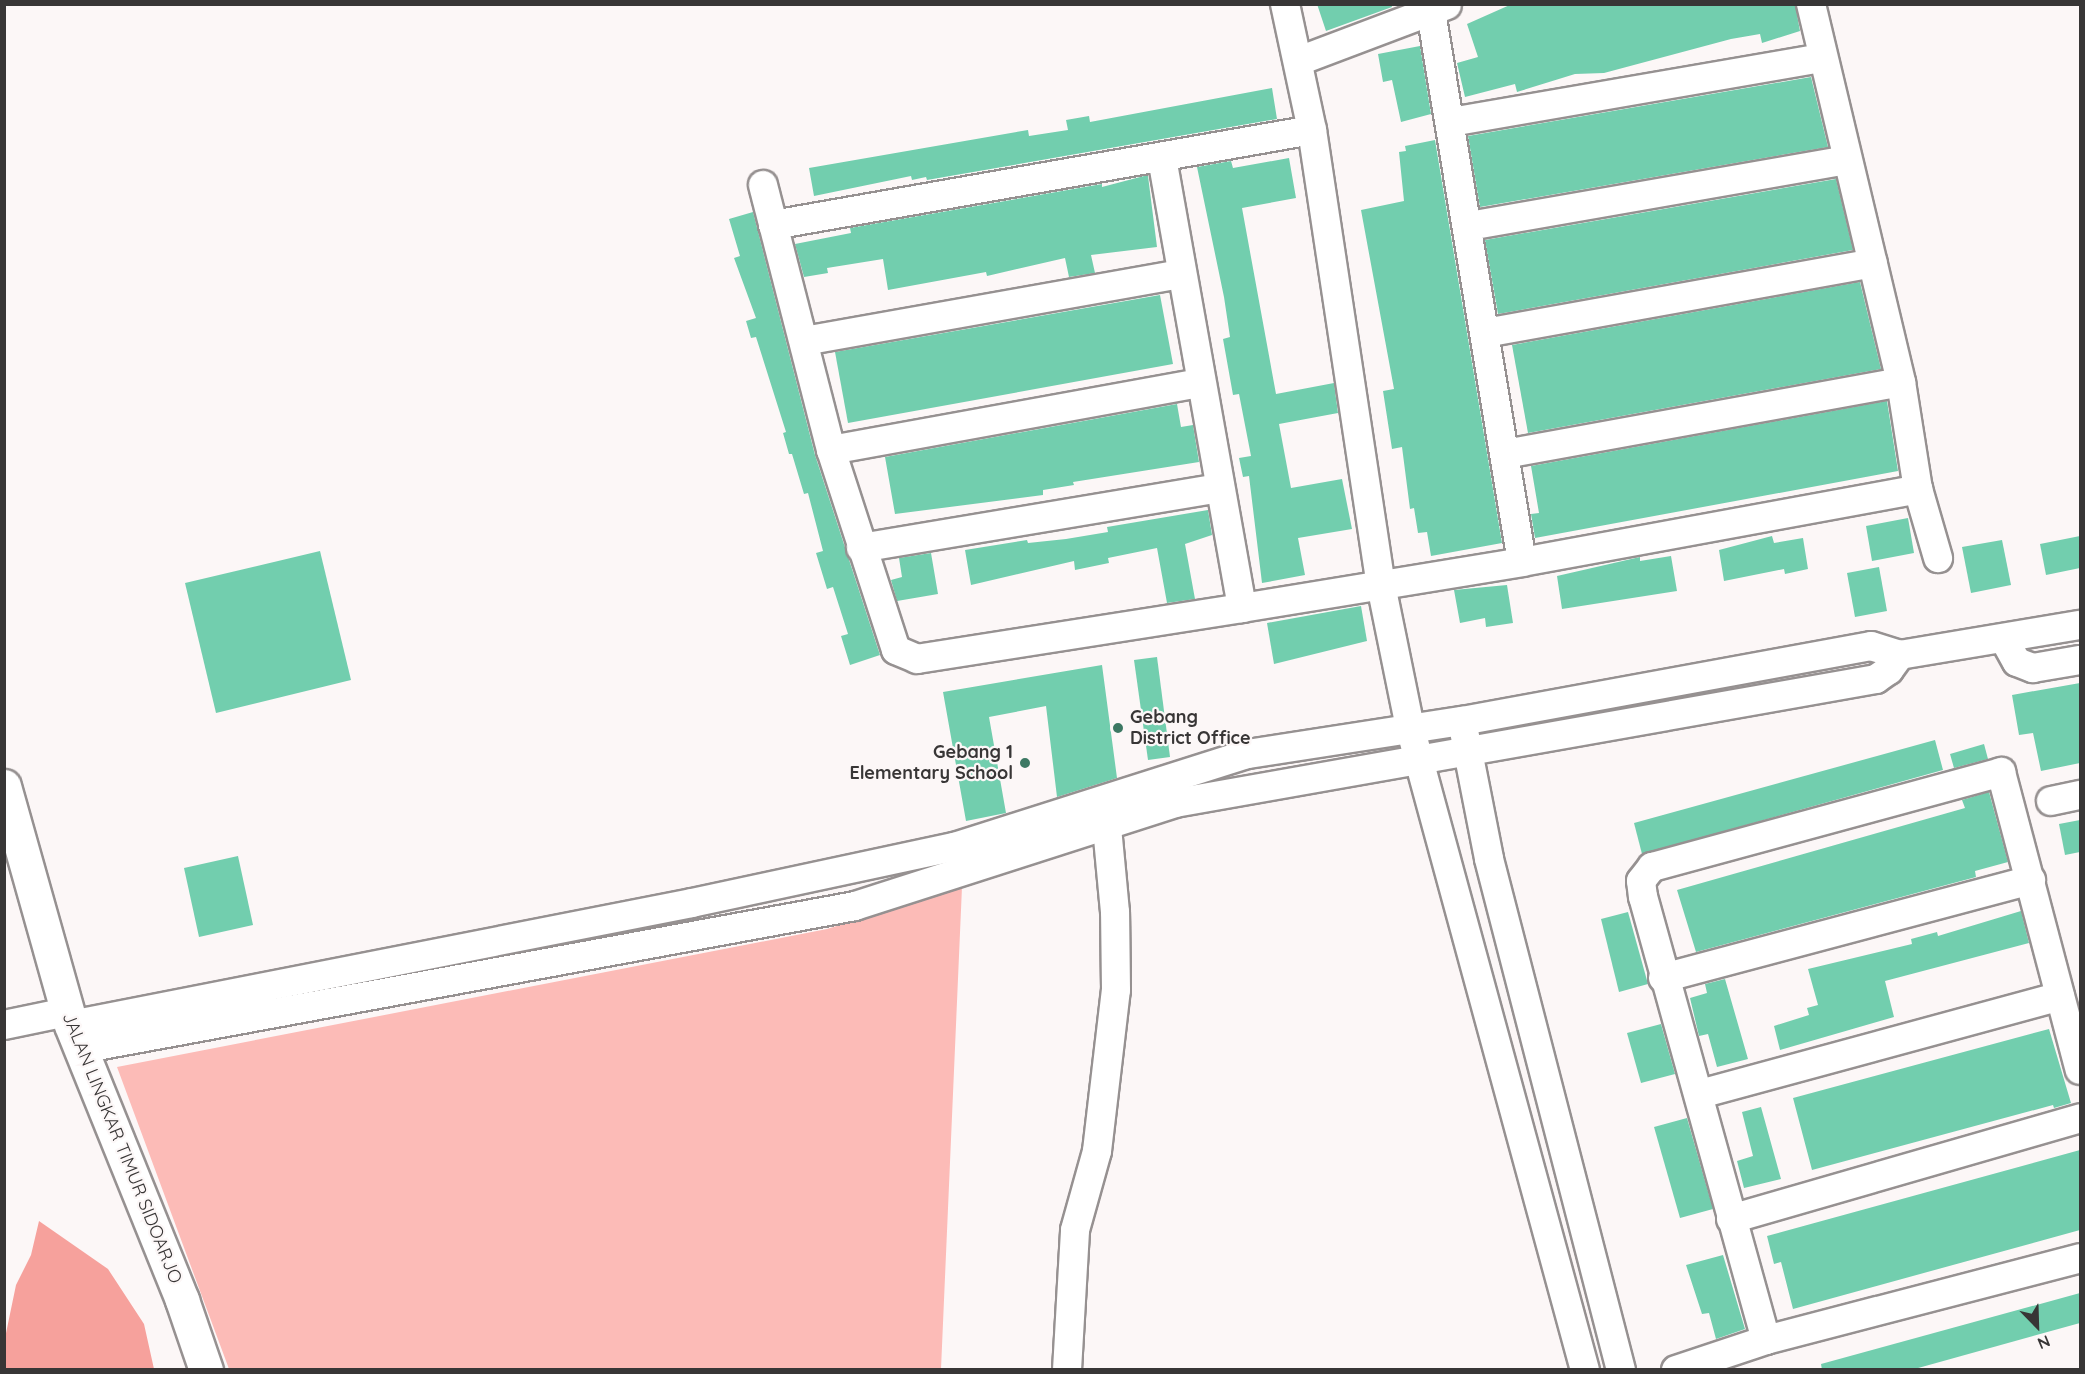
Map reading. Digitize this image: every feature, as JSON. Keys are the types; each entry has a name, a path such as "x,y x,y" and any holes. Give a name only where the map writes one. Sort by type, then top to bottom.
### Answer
{"main road":[{"name":"JALAN LINGKAR TIMUR SIDOARJO","path":"4,786 73,1029 182,1300 206,1370"}],"street":[{"path":"1285,4 1312,130 1381,585 1410,727 1585,1370"},
{"path":"1811,4 1822,58 1901,382 1918,489 1938,558"},
{"path":"1299,61 1440,8 1450,122 1469,226 1522,562"},
{"path":"1450,122 1822,58"},
{"path":"773,225 1312,130"},
{"path":"1162,158 1242,608"},
{"path":"1469,226 1847,160"},
{"path":"763,185 831,450 861,548 896,650 917,659 1522,562 1918,489"},
{"path":"1485,333 1873,263"},
{"path":"804,341 1182,274"},
{"path":"1505,454 1901,382"},
{"path":"831,450 1201,383"},
{"path":"861,548 1220,488"},
{"path":"73,1029 358,969 693,903 1106,814 1417,757 1465,735 1871,646 1900,656 2080,625"},
{"path":"2004,639 2017,662 2033,668 2080,660"},
{"path":"4,1025 73,1029 361,997 855,906 1106,814 1248,754 1410,727 1465,735"},
{"path":"1465,735 1489,859 1621,1370"},
{"path":"1766,1340 1731,1219 1700,1094 1663,978 1641,881 1652,867 2001,772 2080,1070"},
{"path":"2051,801 2080,795"},
{"path":"1067,1370 1075,1230 1097,1151 1116,990 1115,912 1106,814"},
{"path":"1449,870 1489,859"},
{"path":"1663,978 2031,880"},
{"path":"693,903 700,935"},
{"path":"358,969 361,997"},
{"path":"1700,1094 2060,996"},
{"path":"1731,1219 2080,1119"},
{"path":"1676,1370 1766,1340 2080,1258"}],"shaded area":[{"path":"962,887 941,1369 229,1369 117,1067 827,929"},
{"path":"39,1221 108,1269 144,1324 154,1369 5,1369 5,1338 16,1285 31,1255"}],"building":[{"path":"1317,4 1391,4 1392,7 1326,31"},
{"path":"1512,4 1795,4 1800,31 1762,43 1760,34 1731,39 1604,73 1575,74 1517,92 1515,84 1465,97 1457,63 1478,57 1467,24"},
{"path":"1420,46 1431,114 1401,122 1392,80 1383,82 1378,54"},
{"path":"1811,77 1828,147 1480,207 1468,136"},
{"path":"1272,88 1277,119 927,180 926,177 912,180 911,176 814,196 809,168 1028,130 1029,136 1068,130 1066,120 1089,116 1090,122"},
{"path":"1435,140 1502,543 1431,556 1427,532 1418,533 1414,508 1410,509 1402,447 1392,449 1383,391 1394,389 1361,210 1404,201 1399,152 1406,151 1405,146"},
{"path":"1289,158 1296,198 1242,208 1276,394 1334,383 1338,413 1279,424 1291,488 1342,479 1352,529 1298,538 1305,575 1262,583 1249,476 1243,477 1239,458 1251,456 1239,394 1233,395 1223,339 1230,337 1224,297 1197,167 1231,161 1233,168"},
{"path":"1148,176 1157,247 1091,255 1095,273 1069,277 1065,258 987,276 986,272 888,290 883,259 827,268 828,273 804,277 795,244 851,233 850,228 1102,184 1102,187"},
{"path":"1836,179 1853,250 1498,314 1485,240"},
{"path":"753,212 815,455 880,655 850,665 841,636 848,634 833,587 827,589 816,553 823,551 808,493 804,494 792,454 789,454 783,433 786,432 756,337 751,338 746,321 756,318 734,258 740,256 729,219"},
{"path":"1860,282 1881,369 1528,433 1512,345"},
{"path":"1160,295 1173,364 848,423 835,352"},
{"path":"1887,401 1898,471 1535,538 1531,514 1539,513 1531,466"},
{"path":"1177,404 1181,427 1193,425 1199,462 1073,482 1074,485 1043,490 1043,495 895,514 885,457"},
{"path":"1208,510 1212,535 1185,544 1195,599 1167,603 1157,548 1108,558 1109,563 1075,570 1074,561 971,585 965,550 1027,540 1028,543 1066,539 1108,532 1107,527"},
{"path":"1908,518 1914,553 1872,561 1866,526"},
{"path":"1772,536 1774,543 1803,538 1808,569 1785,574 1784,569 1724,581 1719,550"},
{"path":"2080,536 2080,568 2046,575 2040,544"},
{"path":"2002,540 2011,585 1971,593 1962,547"},
{"path":"320,551 351,680 216,713 185,583"},
{"path":"931,553 938,594 897,601 891,580 902,577 899,558"},
{"path":"1671,556 1677,591 1562,609 1557,576 1640,557 1640,561"},
{"path":"1879,567 1887,611 1855,617 1847,573"},
{"path":"1507,585 1513,623 1486,627 1485,618 1460,623 1454,590"},
{"path":"1361,606 1367,641 1274,664 1267,623"},
{"path":"1157,657 1170,757 1148,760 1134,660"},
{"path":"1102,665 1117,778 1057,797 1046,706 989,717 1006,813 966,821 943,692"},
{"path":"2080,683 2080,763 2041,771 2033,733 2019,735 2012,695"},
{"path":"1935,740 1943,770 1642,854 1634,823"},
{"path":"1984,744 1988,759 1954,768 1950,754"},
{"path":"1989,792 2008,862 1975,871 1976,877 1696,952 1677,890 1965,808 1962,800"},
{"path":"2080,820 2080,852 2065,855 2059,824"},
{"path":"238,856 253,925 199,937 184,868"},
{"path":"2021,911 2029,943 1885,981 1894,1017 1780,1050 1774,1026 1809,1015 1807,1008 1818,1005 1808,969 1912,944 1911,939 1937,932 1938,936"},
{"path":"1628,912 1648,984 1619,992 1601,919"},
{"path":"1725,979 1748,1059 1717,1067 1708,1034 1699,1036 1690,998 1707,993 1705,984"},
{"path":"1661,1024 1675,1074 1641,1083 1627,1033"},
{"path":"2049,1029 2071,1103 2054,1108 2053,1105 1812,1170 1793,1098"},
{"path":"1761,1107 1781,1179 1744,1188 1737,1161 1753,1156 1742,1112"},
{"path":"1687,1118 1713,1209 1680,1218 1654,1127"},
{"path":"2080,1150 2080,1230 1793,1309 1781,1262 1774,1264 1767,1236"},
{"path":"1723,1255 1745,1329 1716,1339 1709,1313 1702,1314 1686,1265"},
{"path":"2080,1293 2080,1323 1911,1370 1822,1370 1821,1364"}],"place":[{"name":"Gebang District Office","path":"1118,728"},
{"name":"Gebang 1 Elementary School","path":"1025,763"}]}
